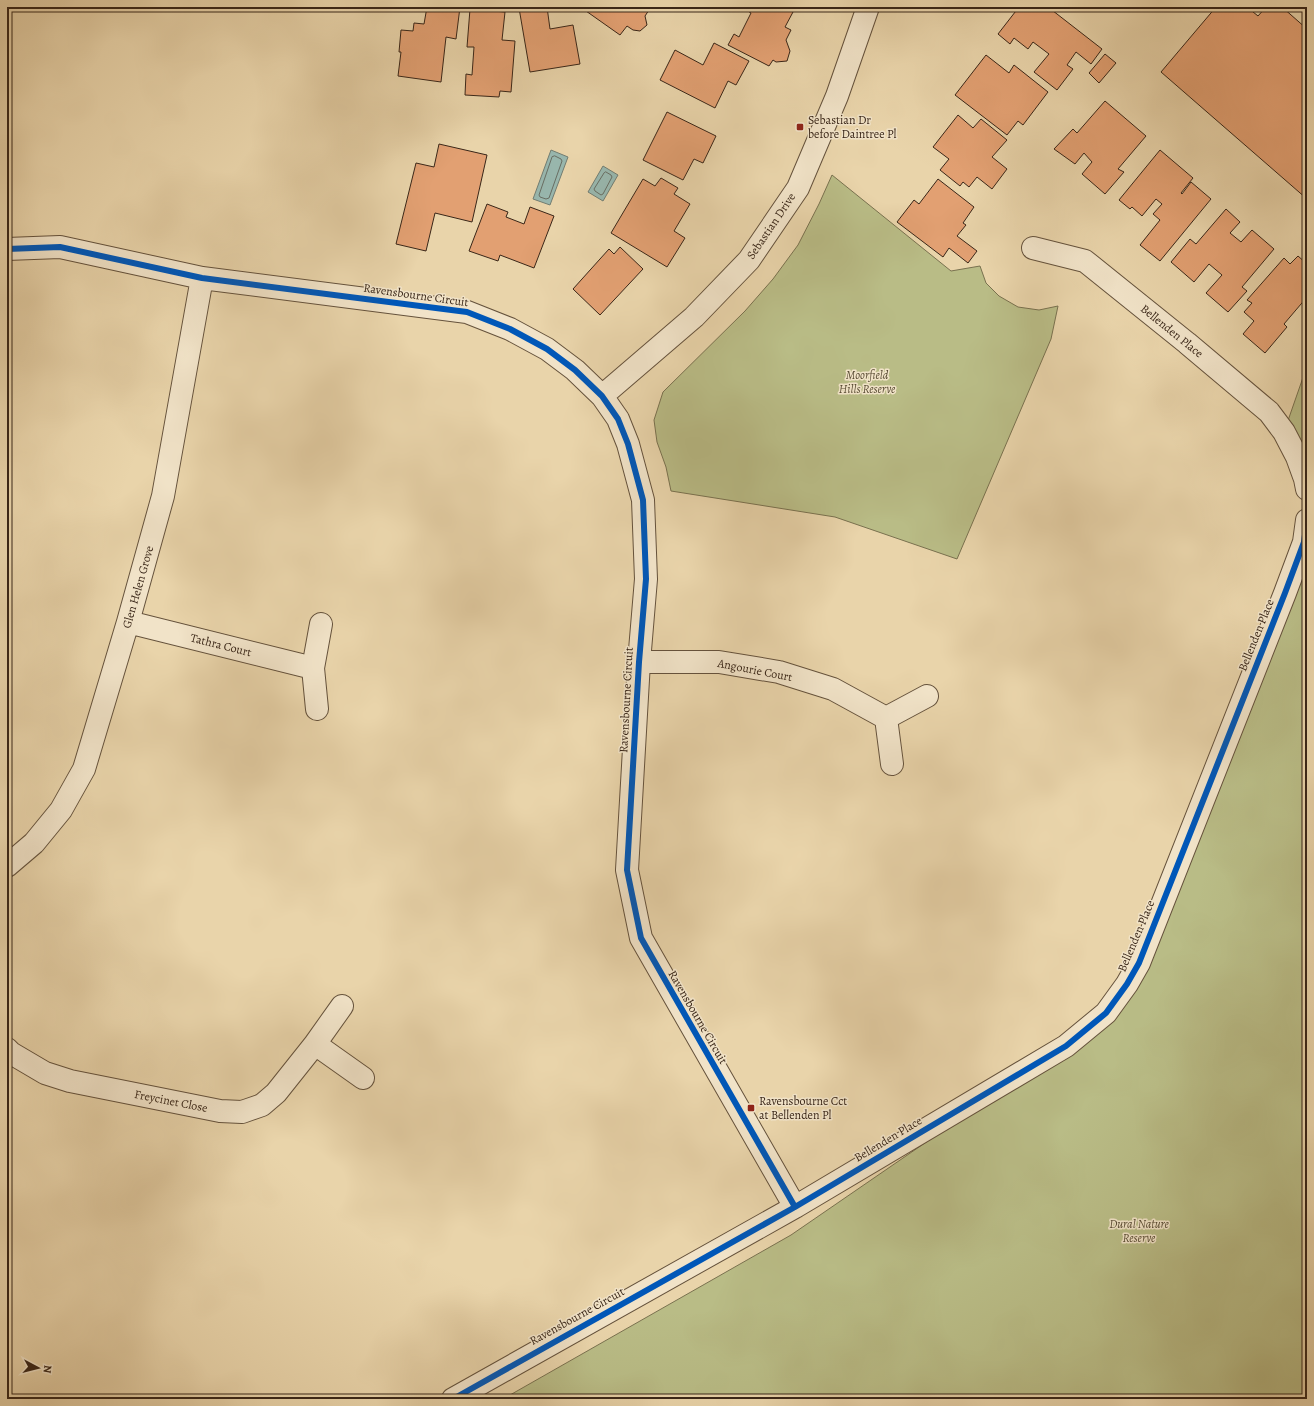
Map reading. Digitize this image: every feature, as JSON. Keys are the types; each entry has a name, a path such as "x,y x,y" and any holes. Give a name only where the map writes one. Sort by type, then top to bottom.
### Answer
{"street":[{"name":"Sebastian Drive","path":"602,396 694,317 749,260 798,188 837,96 868,7"},
{"name":"Ravensbourne Circuit","path":"7,249 60,247 202,278 467,312 510,329 547,349 575,370 602,396 618,419 628,444 643,500 646,580 639,662 626,870 641,938 795,1207 453,1399"},
{"name":"Bellenden Place","path":"1033,248 1085,261 1187,343 1269,412 1287,438 1302,472 1307,489"},
{"name":"Glen Helen Grove","path":"7,866 34,843 61,810 84,769 128,622 163,496 202,278"},
{"name":"Bellenden Place","path":"795,1207 1066,1046 1106,1013 1127,984 1139,963 1285,593 1304,542 1307,520"},
{"name":"Tathra Court","path":"128,622 313,668"},
{"path":"317,710 313,668 321,624"},
{"name":"Angourie Court","path":"639,662 719,662 779,672 833,689 886,718"},
{"path":"892,764 886,718 927,696"},
{"name":"Freycinet Close","path":"7,1049 11,1053 45,1073 70,1081 220,1111 242,1112 262,1105 276,1093 315,1044 342,1006"},
{"path":"315,1044 363,1078"}],"green space":[{"name":"Moorfield Hills Reserve","path":"832,175 951,271 980,266 986,283 999,296 1018,307 1039,310 1058,306 1051,339 957,559 835,517 671,491 666,467 657,442 654,420 663,392 745,311 773,279 798,245"},
{"path":"1307,366 1307,489 1284,432"},
{"name":"Dural Nature Reserve","path":"1307,520 1307,1399 503,1399 791,1235 1066,1046 1127,984"}],"water":[{"path":"551,150 568,157 550,205 533,199"},
{"path":"603,166 618,175 603,201 588,192"}],"building":[{"path":"427,7 460,7 456,39 446,37 441,82 398,76 401,52 399,52 401,30 413,31 414,23 424,24"},
{"path":"547,7 550,29 573,25 580,64 530,72 519,8"},
{"path":"588,7 651,7 645,16 647,25 640,31 633,30 627,26 620,35 586,11"},
{"path":"745,7 783,7 793,12 785,27 791,30 786,40 790,51 787,61 776,62 773,60 769,66 728,45 734,34 739,37 751,13 746,10"},
{"path":"1019,7 1048,7 1102,49 1091,64 1076,52 1067,65 1073,69 1057,90 1034,72 1049,54 1033,42 1028,49 1014,38 1010,44 998,34"},
{"path":"1216,7 1247,7 1258,16 1266,7 1282,7 1307,29 1307,199 1161,72"},
{"path":"470,9 505,12 502,40 515,41 511,92 500,91 499,97 465,95 466,74 472,75 474,47 467,47"},
{"path":"714,43 749,61 736,85 728,81 715,108 660,80 675,50 703,65"},
{"path":"1105,54 1116,63 1099,83 1089,73"},
{"path":"986,55 1009,73 1014,65 1048,92 1023,125 1018,121 1007,135 955,95"},
{"path":"1105,101 1146,136 1118,169 1124,172 1105,194 1082,174 1092,162 1084,153 1075,164 1054,149 1073,129 1077,133"},
{"path":"667,112 716,136 703,163 694,159 683,180 643,160"},
{"path":"958,115 973,128 981,119 1007,140 992,157 1007,169 992,189 977,177 969,187 963,182 960,186 940,170 949,159 933,147"},
{"path":"439,144 487,155 472,222 435,213 426,251 396,244 416,163 434,167"},
{"path":"1160,150 1193,178 1181,193 1182,194 1191,182 1211,199 1160,261 1140,245 1160,220 1153,214 1162,204 1156,199 1142,216 1132,207 1130,209 1119,200"},
{"path":"661,178 678,188 674,194 690,204 674,231 685,238 667,267 611,233 643,179 655,186"},
{"path":"938,179 974,207 963,223 966,225 957,236 977,251 968,263 949,248 943,257 897,222 914,200 919,204"},
{"path":"487,204 508,212 506,217 524,224 530,207 554,216 534,268 500,255 498,261 469,251"},
{"path":"1226,209 1240,222 1230,233 1241,242 1252,230 1274,249 1242,287 1247,291 1228,312 1206,293 1222,275 1209,264 1194,282 1171,262 1190,239 1196,244"},
{"path":"620,247 643,269 600,315 573,289 609,249 614,254"},
{"path":"1298,256 1307,264 1307,285 1304,289 1307,292 1307,297 1284,324 1287,327 1265,353 1243,334 1254,321 1244,312 1252,303 1247,300 1284,258 1290,264"}],"cycle path":[{"path":"7,249 60,247 202,278 467,312 510,329 547,349 575,370 602,396 618,419 628,444 643,500 646,579 639,662 627,870 641,938 795,1207 453,1399"},
{"path":"795,1207 1066,1046 1106,1013 1127,984 1139,963 1285,593 1304,542 1307,520"}],"place":[{"name":"Sebastian Dr before Daintree Pl","path":"800,127"},
{"name":"Ravensbourne Cct at Bellenden Pl","path":"751,1108"}]}
